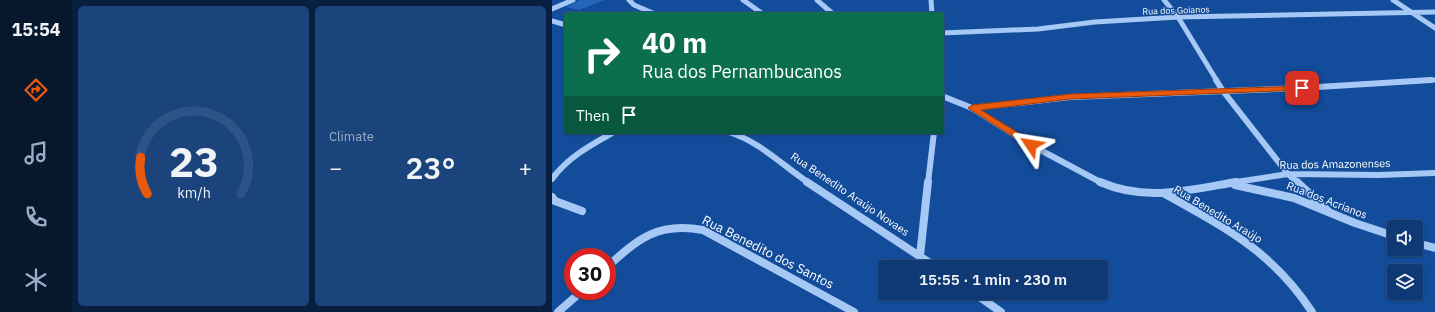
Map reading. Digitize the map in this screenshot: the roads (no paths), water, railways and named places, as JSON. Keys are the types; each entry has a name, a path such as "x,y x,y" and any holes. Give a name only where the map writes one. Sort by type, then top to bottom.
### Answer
{"street":[{"path":"552,9 573,0"},
{"path":"629,0 634,5 650,12"},
{"path":"743,0 760,12"},
{"path":"817,0 831,12"},
{"path":"931,0 932,12"},
{"path":"1164,0 1178,17 1223,91 1288,174 1328,211"},
{"path":"1393,0 1435,28"},
{"name":"Rua dos Goianos","path":"944,33 1038,29 1095,22 1178,17 1435,12"},
{"path":"552,21 564,24"},
{"path":"972,108 1071,97 1435,80"},
{"name":"Rua Benedito Araújo","path":"944,97 972,108 1031,145 1092,179 1128,192 1142,194 1165,194 1231,232 1268,258 1287,276 1312,312"},
{"path":"552,179 557,171 568,160 611,134"},
{"name":"Rua Benedito Araújo Novaes","path":"740,134 762,146 796,175 926,260"},
{"path":"920,256 934,134"},
{"name":"Rua dos Amazonenses","path":"1165,194 1288,174 1379,175 1435,173"},
{"name":"Rua dos Acrianos","path":"1228,184 1276,193 1311,204 1355,223 1387,234"},
{"path":"552,197 555,201 582,211"},
{"name":"Rua Benedito dos Santos","path":"616,259 647,234 669,227 688,226 703,230 854,312"},
{"path":"1423,245 1435,248"},
{"path":"558,312 572,300"},
{"path":"984,300 1001,312"}]}
